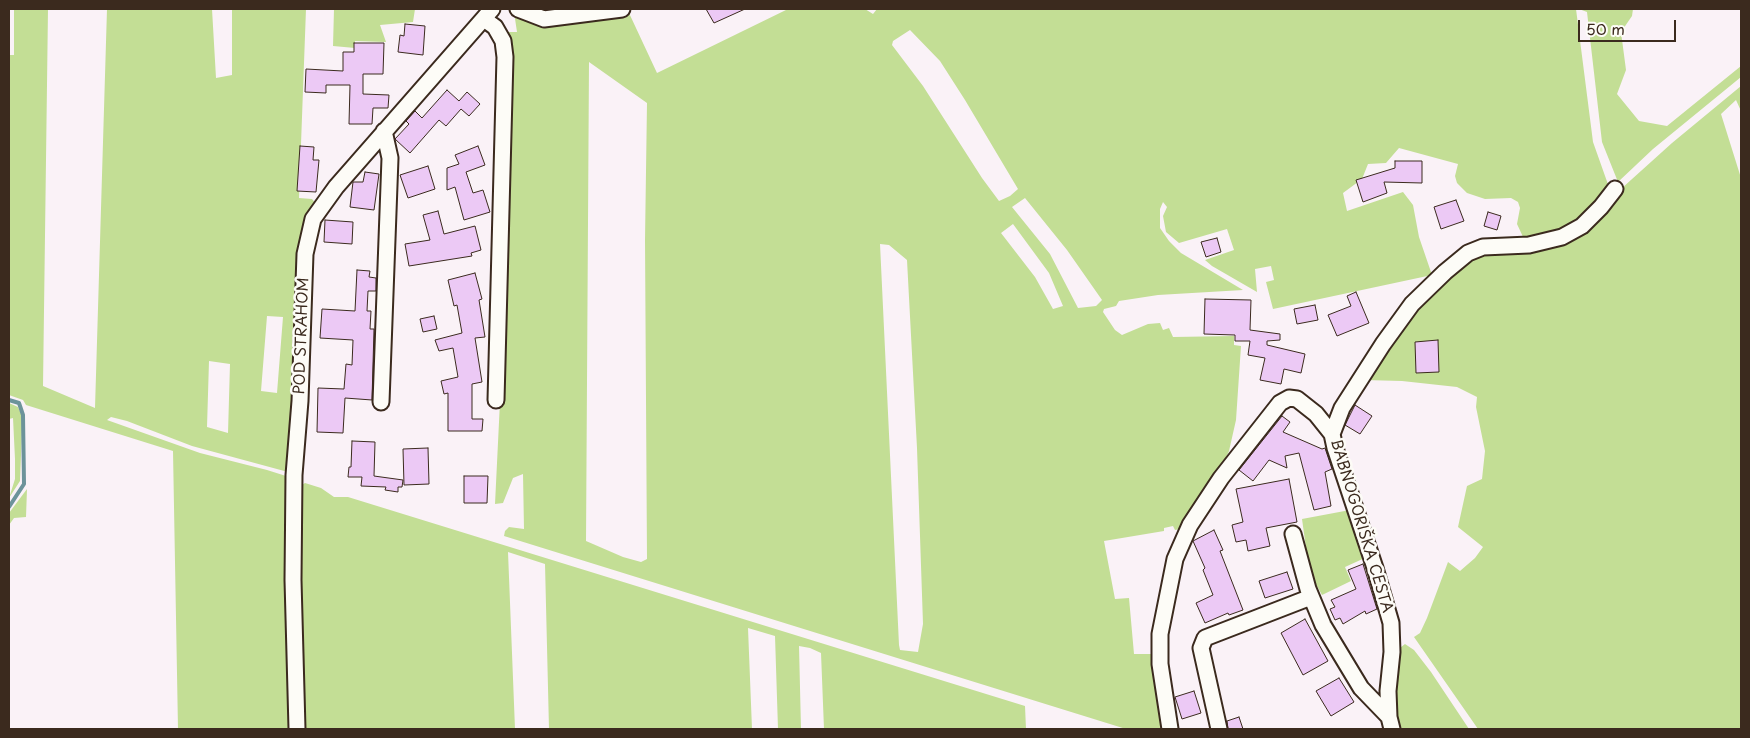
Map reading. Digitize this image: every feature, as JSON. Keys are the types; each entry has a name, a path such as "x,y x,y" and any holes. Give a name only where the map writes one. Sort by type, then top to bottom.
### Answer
{"street":[{"path":"518,9 544,19 622,9"},
{"path":"488,14 503,40 505,57 496,400"},
{"name":"POD STRAHOM","path":"297,729 293,580 294,475 300,401 305,254 313,219 336,188 384,131 488,14"},
{"path":"381,402 390,158 384,131"},
{"name":"BABNOGORIŠKA CESTA","path":"1391,723 1391,623 1376,568 1341,468 1332,434 1342,408 1412,304 1468,253 1483,247 1529,245 1562,237 1582,226 1601,207 1615,189"},
{"path":"1170,729 1160,664 1160,634 1178,548 1190,525 1222,478 1280,402 1289,398 1297,399 1316,414 1332,434"},
{"path":"1293,534 1312,597 1323,625 1361,688 1391,723"},
{"path":"1220,729 1202,656 1201,648 1205,638 1312,597"}],"green space":[{"path":"14,9 48,9 43,386 95,408 107,9 212,9 216,78 232,75 232,9 306,9 299,198 312,199 317,205 299,253 295,312 295,381 288,472 192,446 127,421 111,417 107,420 200,453 286,476 290,481 292,729 178,729 173,451 26,405 23,400 9,395 9,55 14,55","holes":["267,316 283,317 277,393 261,391","209,361 230,364 228,433 207,427"]},
{"path":"334,9 415,9 413,22 380,25 386,42 355,41 355,48 333,46"},
{"path":"788,9 865,9 873,14 877,9 1576,9 1593,142 1610,190 1581,219 1566,230 1524,239 1517,224 1520,208 1518,202 1511,198 1485,199 1467,193 1457,183 1455,176 1458,164 1399,148 1386,163 1368,164 1362,179 1343,193 1347,211 1403,192 1413,205 1419,237 1432,275 1273,309 1266,282 1274,280 1271,266 1255,269 1257,292 1212,266 1205,260 1234,250 1227,229 1179,243 1166,232 1163,216 1167,207 1163,202 1160,209 1160,228 1169,241 1181,253 1243,290 1158,295 1119,301 1116,306 1104,309 1103,312 1115,330 1122,335 1148,324 1160,323 1163,330 1169,328 1173,337 1234,336 1234,345 1241,346 1236,420 1229,451 1218,476 1185,528 1175,530 1173,526 1164,528 1164,531 1104,541 1115,599 1129,598 1134,654 1156,654 1165,729 1126,729 504,536 505,531 509,527 524,529 523,474 513,478 503,503 495,504 501,381 508,32 517,32 514,12 560,24 629,13 657,73","holes":["910,30 940,61 1018,189 1010,196 999,201 982,178 923,86 892,45 893,41","589,62 647,103 645,240 647,559 641,562 623,557 586,541","1025,198 1067,250 1102,300 1096,306 1078,308 1050,254 1012,207","1013,224 1049,273 1063,306 1053,309 1035,277 1001,233","880,244 889,245 907,260 917,448 923,624 918,652 900,650 899,645"]},
{"path":"1579,9 1633,9 1632,16 1621,32 1626,70 1617,94 1639,121 1667,126 1741,66 1741,77 1653,149 1618,182 1602,142 1587,12"},
{"path":"1741,86 1741,111 1736,100 1721,114 1741,178 1741,729 1478,729 1414,637 1420,633 1427,618 1448,562 1460,571 1475,558 1483,547 1458,527 1467,486 1482,479 1485,451 1476,407 1477,397 1457,387 1402,381 1364,380 1424,301 1473,256 1571,234 1672,143"},
{"path":"9,403 18,407 22,416 22,429 20,481 9,498 15,479 15,459 13,418 9,419"},
{"path":"305,483 321,488 334,497 348,497 1025,706 1026,729 824,729 821,653 799,646 801,729 778,729 775,636 748,628 752,729 549,729 545,564 508,552 515,729 301,729 298,602 300,486"},
{"path":"27,489 26,517 14,518 9,525 9,513"},
{"path":"1350,510 1367,557 1345,567 1351,581 1322,595 1312,577 1308,562 1302,519"},
{"path":"1405,644 1414,650 1431,672 1469,729 1397,729 1393,714 1396,651"}],"building":[{"path":"706,9 745,9 714,23"},
{"path":"405,24 425,26 423,55 398,52 400,35 404,36"},
{"path":"354,43 384,43 383,74 363,74 363,94 389,95 388,108 373,108 372,124 349,124 350,85 326,85 326,93 305,92 306,69 343,71 343,52 354,52"},
{"path":"447,90 459,101 467,92 480,104 469,116 461,109 446,126 439,120 410,153 395,139 409,124 406,121 415,111 422,118"},
{"path":"300,146 314,147 313,160 319,160 316,192 297,191"},
{"path":"478,146 485,165 466,172 473,193 483,190 490,212 464,220 455,187 447,190 447,168 459,164 455,155"},
{"path":"1395,161 1422,161 1422,183 1384,182 1387,193 1363,202 1356,180 1395,168"},
{"path":"428,166 435,189 408,198 400,175"},
{"path":"365,172 379,174 374,210 350,207 353,182 363,182"},
{"path":"1456,200 1464,221 1441,229 1434,207"},
{"path":"438,211 444,234 475,226 481,250 471,253 472,256 409,266 405,244 430,240 423,215"},
{"path":"1488,212 1501,216 1497,230 1484,226"},
{"path":"325,220 353,222 352,244 324,242"},
{"path":"1217,238 1221,252 1206,257 1201,242"},
{"path":"357,270 370,271 369,277 376,278 376,291 368,291 367,311 371,311 370,329 374,329 372,400 345,398 343,433 317,432 318,388 344,389 346,364 352,365 353,340 320,338 322,309 355,311"},
{"path":"475,273 482,299 479,300 485,337 475,338 482,382 472,384 472,419 483,419 482,431 448,431 448,393 444,394 441,381 458,377 453,348 439,351 435,340 462,333 457,305 454,306 448,280"},
{"path":"1356,292 1369,323 1337,336 1328,315 1351,306 1347,296"},
{"path":"1205,299 1251,300 1250,330 1280,334 1280,340 1267,341 1267,345 1305,354 1301,373 1284,369 1281,384 1260,380 1265,358 1248,355 1250,341 1235,341 1235,335 1204,334"},
{"path":"1315,305 1318,320 1297,324 1294,309"},
{"path":"434,316 437,329 423,332 420,319"},
{"path":"1438,340 1439,372 1416,373 1415,342"},
{"path":"1355,405 1372,416 1360,434 1345,425"},
{"path":"1282,416 1290,422 1283,432 1322,449 1325,448 1332,469 1325,472 1331,506 1314,510 1299,453 1285,456 1287,468 1269,460 1253,481 1239,470"},
{"path":"352,441 375,442 374,476 403,480 402,487 398,487 398,492 385,490 386,487 361,486 362,477 348,477 349,467 351,467"},
{"path":"428,448 429,484 404,485 403,449"},
{"path":"464,476 488,476 487,503 464,503"},
{"path":"1289,479 1297,522 1266,528 1270,546 1248,551 1246,540 1236,542 1232,525 1243,522 1236,489"},
{"path":"1214,530 1223,550 1220,551 1243,610 1229,615 1228,613 1205,623 1196,603 1213,595 1203,570 1205,568 1193,541"},
{"path":"1363,564 1377,609 1366,614 1365,611 1343,624 1340,618 1335,620 1330,609 1335,607 1331,600 1356,589 1348,570"},
{"path":"1287,572 1293,589 1265,598 1259,581"},
{"path":"1305,619 1328,661 1303,675 1281,633"},
{"path":"1339,678 1354,702 1331,716 1316,691"},
{"path":"1194,691 1201,713 1182,719 1175,697"},
{"path":"1239,717 1243,729 1228,729 1227,721"}],"waterway":[{"path":"9,400 19,403 23,415 24,484 9,507"}]}
